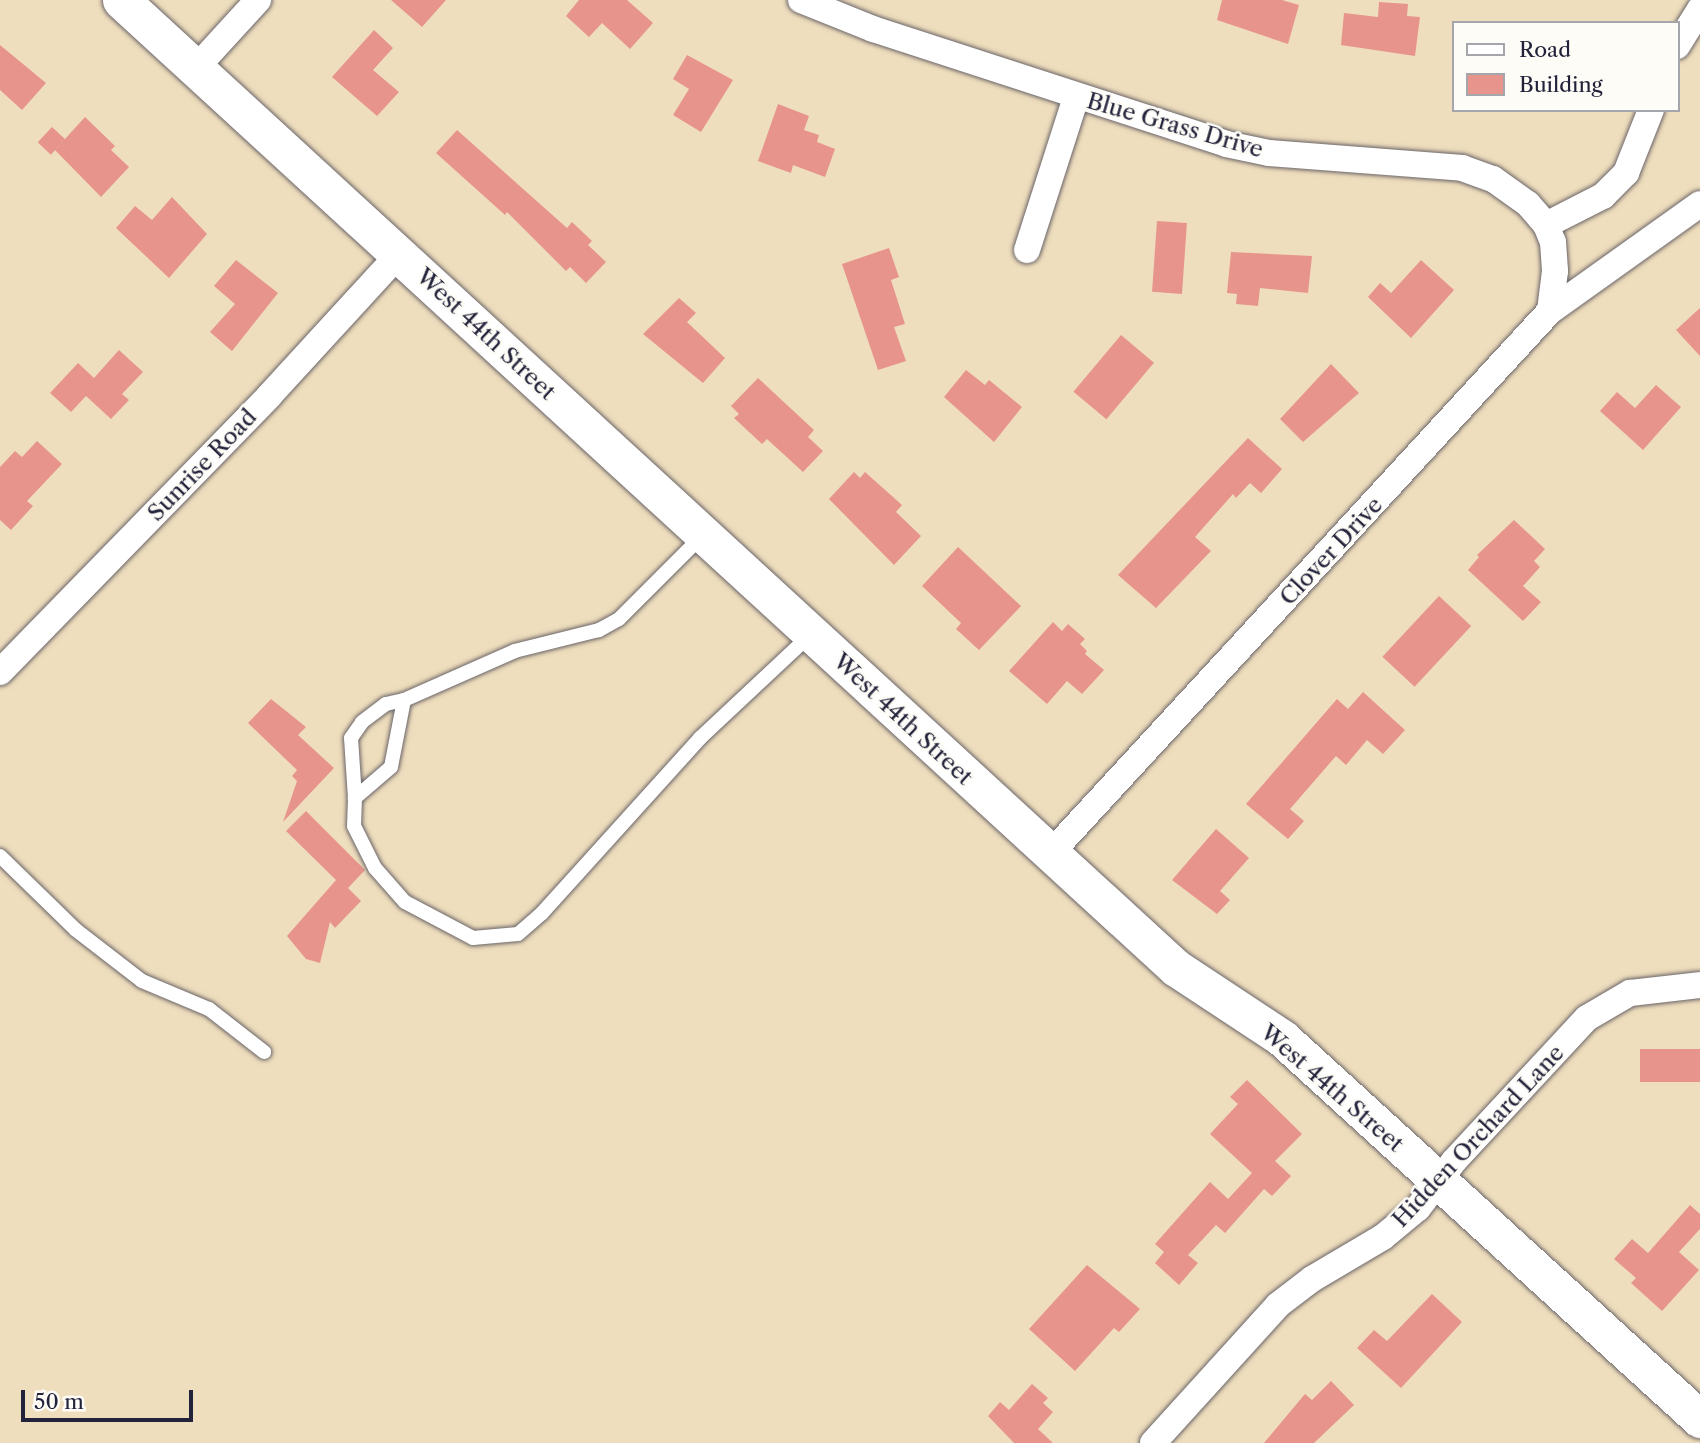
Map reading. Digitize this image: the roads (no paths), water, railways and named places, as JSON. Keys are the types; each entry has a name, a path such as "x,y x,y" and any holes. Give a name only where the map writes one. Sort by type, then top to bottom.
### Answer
{"street":[{"name":"West 44th Street","path":"121,0 1188,978 1282,1038 1700,1419"},
{"path":"196,68 258,0"},
{"name":"Blue Grass Drive","path":"801,0 1187,134 1269,153 1462,168 1507,188 1546,225"},
{"path":"1679,43 1700,9"},
{"path":"1027,250 1076,97"},
{"path":"1550,311 1555,254 1546,225 1603,196 1626,173 1650,112"},
{"name":"Clover Drive","path":"1050,853 1550,311 1700,204"},
{"name":"Sunrise Road","path":"0,672 269,396 399,254"},
{"name":"Hidden Orchard Lane","path":"1153,1443 1278,1305 1389,1233 1594,1013 1630,993 1700,985"}],"lane":[{"path":"703,535 619,619 599,630 515,651 378,710 362,722 351,738 354,826 375,868 405,902 473,938 518,934 542,913 699,738 811,634"},
{"path":"355,799 391,767 404,700"},
{"path":"0,856 76,930 142,981 209,1009 264,1052"}]}
